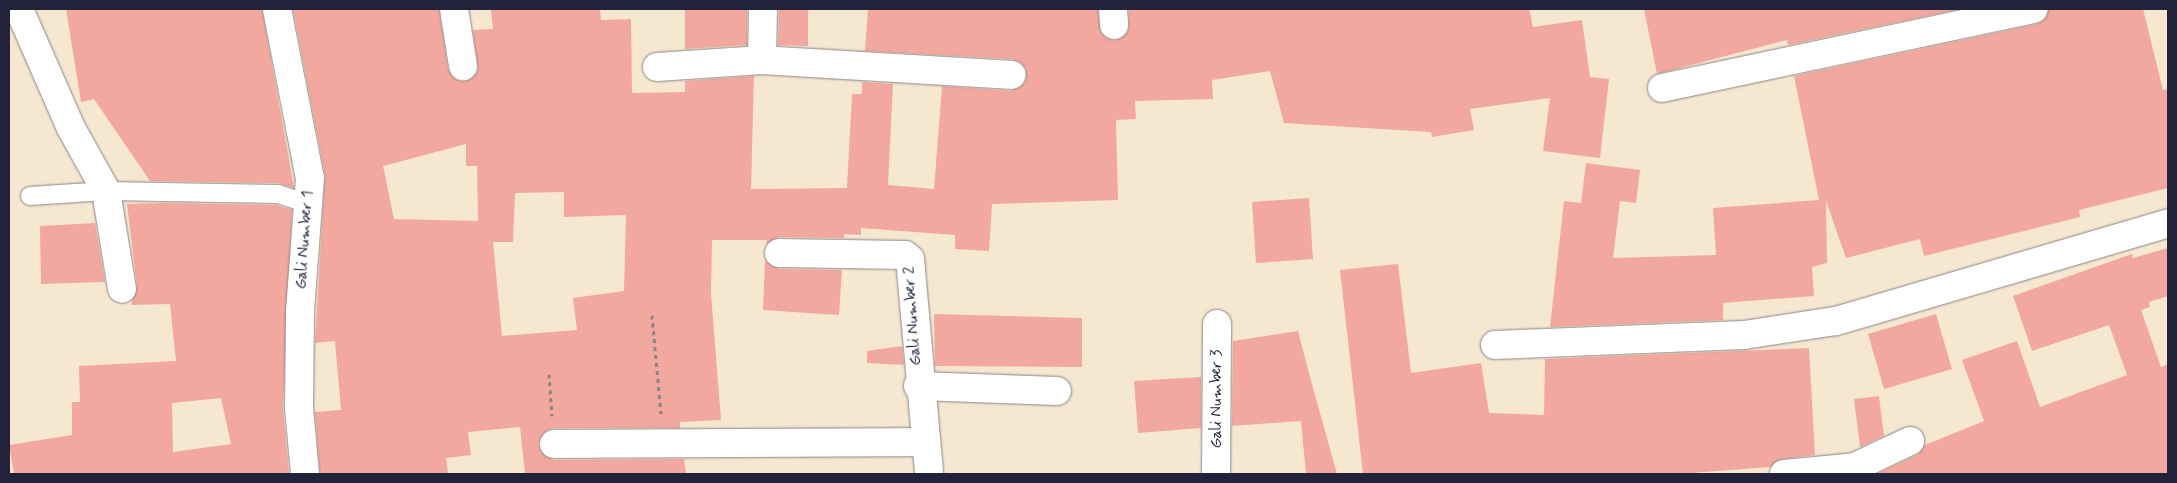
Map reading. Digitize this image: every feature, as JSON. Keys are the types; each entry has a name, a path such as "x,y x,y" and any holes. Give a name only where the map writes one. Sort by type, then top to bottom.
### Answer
{"street":[{"path":"19,9 71,128 106,191 122,289"},
{"name":"Gali Number 1","path":"277,9 310,178 300,312 299,408 304,474"},
{"path":"454,9 463,66"},
{"path":"762,60 763,9"},
{"path":"1662,88 2034,9"},
{"path":"657,67 762,60 1012,75"},
{"path":"1495,346 1744,335 1836,321 2168,223"},
{"name":"Gali Number 2","path":"779,253 904,255 910,259 918,386 929,474"},
{"name":"Gali Number 3","path":"1216,474 1217,324"},
{"path":"918,386 1057,391"},
{"path":"1784,474 1855,467 1910,441"},
{"path":"554,444 925,442"}],"lane":[{"path":"30,196 106,191 278,194 309,204"}],"path":[{"path":"652,315 663,442"},
{"path":"549,374 554,444"}],"building":[{"path":"66,9 262,9 294,188 278,183 150,181 94,99 81,102"},
{"path":"293,9 439,9 448,69 457,80 465,81 478,71 473,30 493,29 491,9 600,9 601,20 631,19 632,93 685,92 685,81 754,76 751,189 847,188 852,94 862,94 862,82 893,84 888,185 934,189 942,86 1011,91 1025,83 1026,68 1013,59 865,51 868,9 1098,9 1101,33 1114,41 1128,31 1129,9 1529,9 1533,27 1582,20 1590,77 1609,79 1600,158 1543,151 1550,98 1470,109 1474,130 1432,137 1431,132 1284,123 1270,71 1212,80 1213,99 1135,101 1136,119 1116,120 1118,200 992,204 989,251 955,249 955,235 861,228 861,235 844,234 844,238 779,237 766,244 767,240 712,240 711,294 721,420 680,422 680,428 553,428 546,431 538,444 541,452 554,460 684,459 686,474 525,474 520,427 468,432 471,455 446,458 448,474 320,474 315,412 341,410 335,341 315,343 325,175","holes":["466,144 466,166 477,166 478,221 394,219 383,166","564,192 564,217 626,215 624,291 573,298 577,330 502,336 493,242 513,242 515,193"]},
{"path":"685,9 747,9 747,45 685,49"},
{"path":"779,9 808,9 808,46 778,45"},
{"path":"1644,9 1960,9 1788,45 1787,40 1657,74"},
{"path":"2049,9 2143,9 2163,90 2168,89 2168,188 2079,210 2080,217 1924,256 1920,239 1846,258 1826,201 1827,263 1812,267 1814,296 1723,303 1723,320 1550,327 1564,201 1581,203 1586,163 1640,170 1636,203 1620,201 1613,258 1716,255 1713,208 1819,200 1794,76 2037,24"},
{"path":"1309,198 1313,259 1256,263 1252,202"},
{"path":"127,204 276,205 292,210 283,408 289,474 14,474 9,445 72,435 72,402 80,402 79,366 176,361 170,304 131,305 137,286","holes":["221,398 231,444 173,452 172,403"]},
{"path":"95,223 105,282 41,284 40,226"},
{"path":"2168,248 2168,296 2149,302 2150,307 2141,310 2161,367 2168,364 2168,474 1876,474 1917,455 1925,445 1984,421 1962,360 2017,341 2040,407 2127,375 2109,325 2032,351 2013,296 2132,254 2133,258"},
{"path":"765,261 779,269 842,270 839,315 763,310"},
{"path":"1398,264 1411,373 1481,363 1489,413 1544,415 1545,359 1809,348 1815,455 1782,459 1770,467 1678,474 1363,474 1340,270"},
{"path":"934,314 1082,318 1082,367 935,366"},
{"path":"1936,314 1952,369 1884,389 1868,334"},
{"path":"1298,331 1337,474 1306,474 1301,421 1232,426 1233,341"},
{"path":"902,346 904,365 867,363 867,351"},
{"path":"1201,377 1201,428 1138,433 1134,381"},
{"path":"1879,396 1884,436 1860,447 1854,399"}]}
